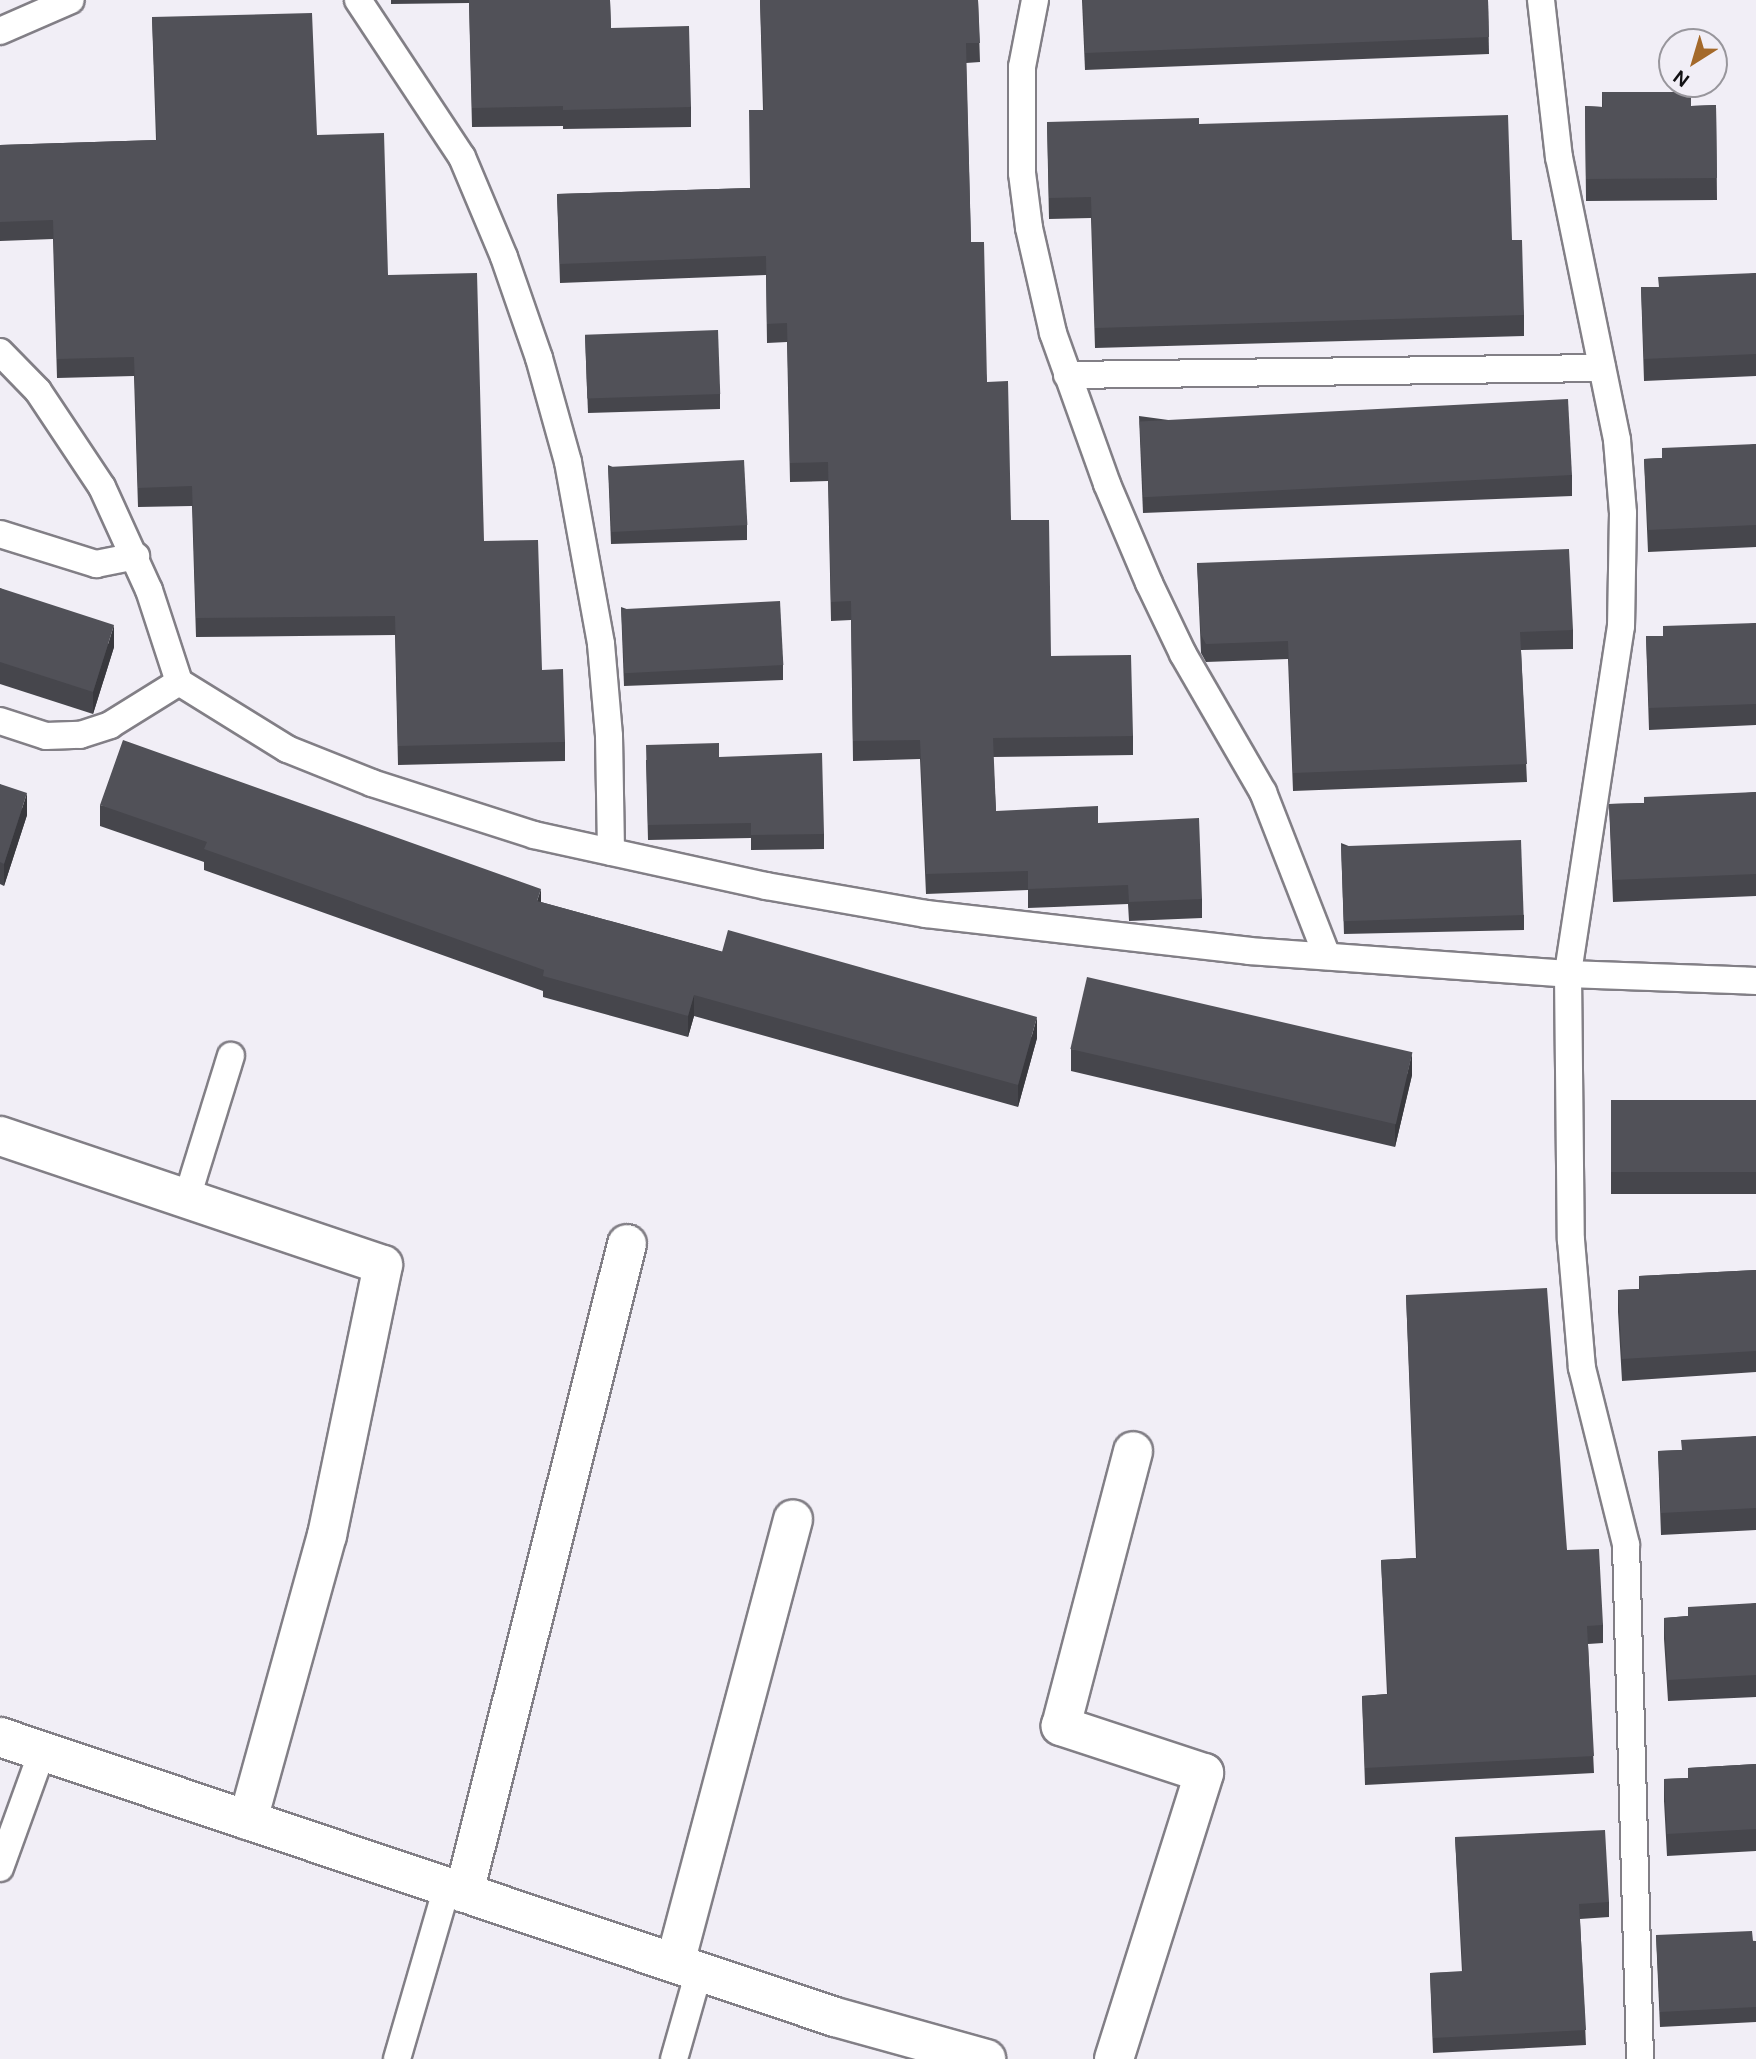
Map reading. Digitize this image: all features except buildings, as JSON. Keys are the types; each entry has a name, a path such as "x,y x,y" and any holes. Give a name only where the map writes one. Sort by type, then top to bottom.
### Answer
{"street":[{"path":"0,1136 186,1201 383,1265 327,1535 248,1820"},
{"path":"456,1890 626,1244"},
{"path":"1114,2059 1203,1773 1061,1726 1133,1451"},
{"path":"687,1967 793,1519"},
{"path":"0,1737 687,1967 911,2049 986,2059"}],"lane":[{"path":"0,31 71,0"},
{"path":"358,0 462,157 539,358 568,462 601,644 609,736 611,852"},
{"path":"1035,0 1022,67 1022,173 1039,282 1068,375 1149,583 1183,654 1263,792 1327,956"},
{"path":"1541,0 1559,157 1617,440 1624,570 1615,671 1568,974 1575,1309 1582,1368 1626,1545 1640,2059"},
{"path":"0,352 38,391 74,438 135,556 179,682 287,749 372,783 534,835 926,914 1087,936 1327,956 1568,974 1756,981"},
{"path":"1068,375 1602,368"},
{"path":"0,534 96,564 135,556"},
{"path":"0,721 46,736 80,735 110,724 179,682"},
{"path":"186,1201 231,1056"},
{"path":"0,1868 42,1752"},
{"path":"397,2059 456,1890"},
{"path":"674,2059 687,1967"}]}
